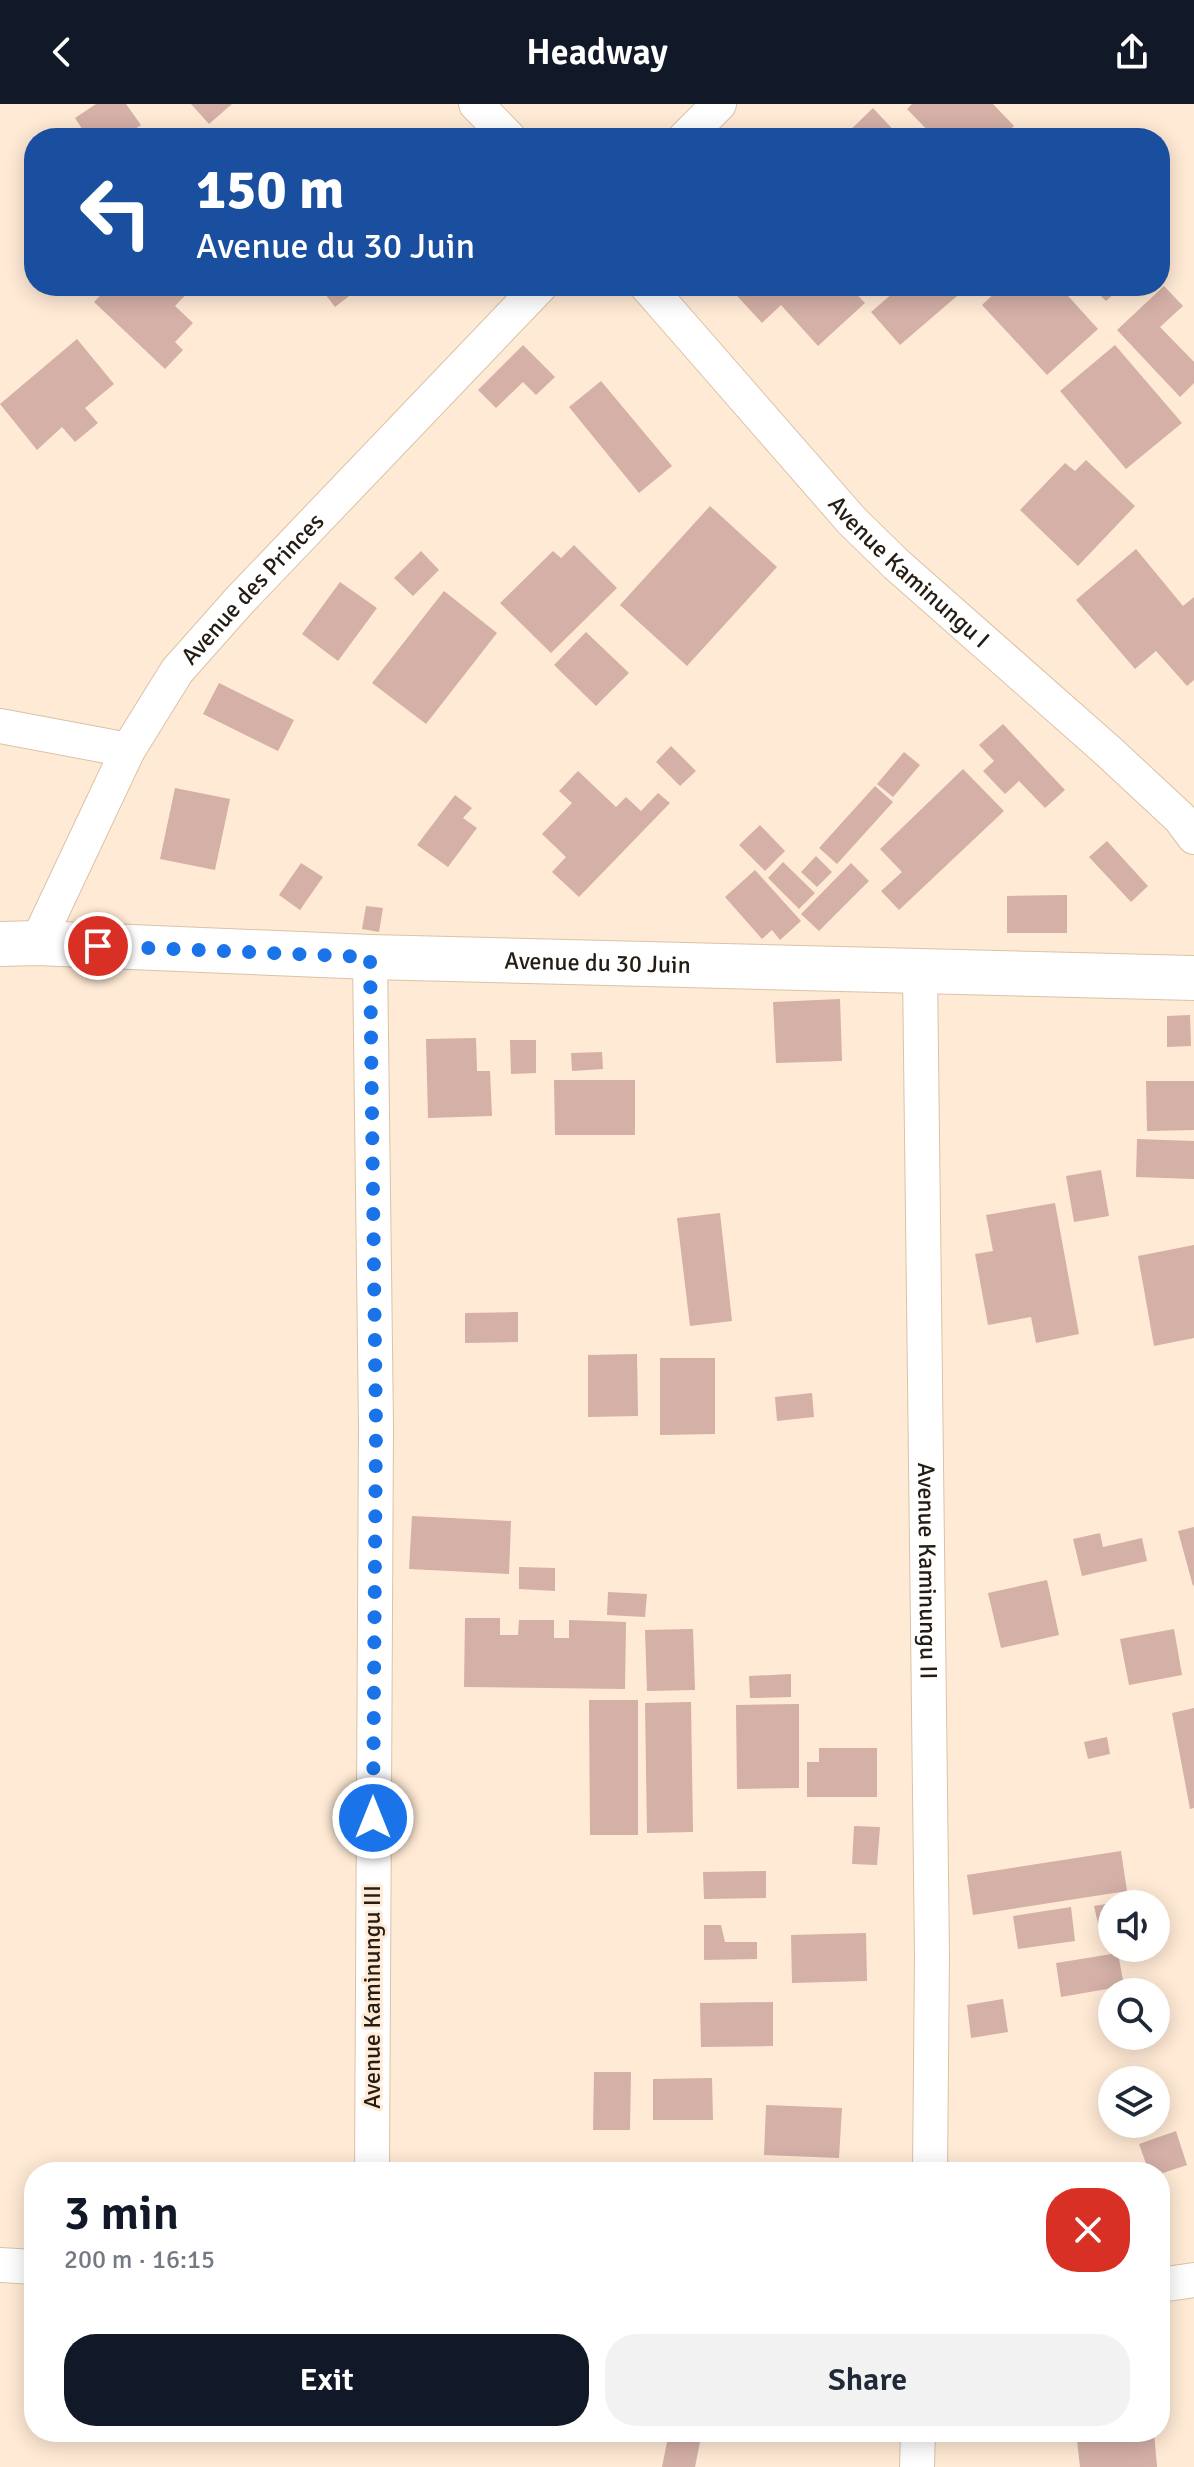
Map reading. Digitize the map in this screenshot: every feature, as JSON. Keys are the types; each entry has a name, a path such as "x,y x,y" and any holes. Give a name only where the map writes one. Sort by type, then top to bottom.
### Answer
{"street":[{"path":"476,104 499,128"},
{"path":"695,128 719,104"},
{"name":"Avenue des Princes","path":"19,944 128,750 177,671 239,601 530,296"},
{"name":"Avenue Kaminungu I","path":"656,296 852,521 896,564 1108,751 1180,818 1194,837"},
{"path":"0,726 128,750"},
{"name":"Avenue du 30 Juin","path":"19,944 370,957 1194,978"},
{"name":"Avenue Kaminungu III","path":"370,957 376,1426 372,2162"},
{"name":"Avenue Kaminungu II","path":"920,971 932,1956 930,2162"},
{"path":"0,2265 24,2266"},
{"path":"1170,2284 1194,2280"},
{"path":"917,2467 918,2442"}],"building":[{"path":"96,104 126,104 141,125 137,128 82,128 75,118"},
{"path":"191,104 232,104 209,124"},
{"path":"912,104 993,104 1014,126 925,128 907,109"},
{"path":"873,108 892,128 852,128"},
{"path":"1170,292 1183,306 1160,327 1194,362 1194,383 1180,397 1117,330 1153,296 1170,296"},
{"path":"100,296 184,296 175,306 193,323 175,342 183,350 165,369 94,302"},
{"path":"327,296 349,296 335,307"},
{"path":"737,296 858,296 865,303 818,346 781,305 762,323"},
{"path":"889,296 957,296 900,345 871,312"},
{"path":"991,296 1068,296 1098,329 1047,375 982,305"},
{"path":"77,339 114,384 85,408 98,423 75,442 62,427 37,450 0,404"},
{"path":"523,345 555,377 536,395 523,382 496,408 478,390"},
{"path":"1115,345 1182,423 1126,469 1060,391"},
{"path":"601,381 672,466 639,493 569,407"},
{"path":"1086,460 1135,506 1078,566 1020,510 1065,463 1075,471"},
{"path":"710,506 777,567 687,666 620,605"},
{"path":"574,545 617,588 551,653 500,603 553,551 561,558"},
{"path":"1136,549 1183,606 1194,597 1194,680 1187,686 1156,651 1135,669 1076,600"},
{"path":"421,551 439,570 413,596 394,578"},
{"path":"340,582 377,608 338,661 302,634"},
{"path":"444,591 497,633 426,724 372,683"},
{"path":"586,632 629,673 596,706 554,665"},
{"path":"219,683 294,720 278,751 203,714"},
{"path":"1003,724 1065,790 1045,808 1019,781 1005,794 983,771 994,761 979,745"},
{"path":"671,746 696,771 680,786 656,762"},
{"path":"904,752 920,765 893,797 877,784"},
{"path":"963,769 1004,811 899,910 881,891 902,872 880,849"},
{"path":"578,771 616,807 626,797 641,811 658,793 670,803 579,897 552,872 566,857 542,834 572,803 559,791"},
{"path":"875,786 893,802 837,864 819,848"},
{"path":"175,788 230,799 215,870 160,859"},
{"path":"455,795 472,808 463,818 477,828 448,867 417,845"},
{"path":"760,825 785,851 765,871 739,845"},
{"path":"1107,841 1148,886 1131,902 1089,857"},
{"path":"816,856 832,872 817,887 801,872"},
{"path":"783,862 815,893 799,909 768,878"},
{"path":"301,863 323,877 300,910 279,895"},
{"path":"851,863 869,881 819,931 801,914"},
{"path":"755,870 801,921 780,940 772,930 762,939 725,897"},
{"path":"1067,895 1067,933 1007,933 1007,896"},
{"path":"366,906 383,908 379,932 362,929"},
{"path":"840,999 842,1061 776,1063 773,1002"},
{"path":"1190,1015 1191,1046 1167,1047 1167,1016"},
{"path":"476,1038 477,1071 490,1071 492,1116 428,1118 426,1039"},
{"path":"510,1040 536,1040 536,1073 511,1074"},
{"path":"602,1052 603,1069 572,1071 571,1053"},
{"path":"554,1080 635,1080 635,1135 555,1135"},
{"path":"1146,1081 1194,1081 1194,1130 1147,1131"},
{"path":"1137,1139 1194,1141 1194,1179 1136,1177"},
{"path":"1101,1170 1109,1216 1074,1222 1066,1176"},
{"path":"1055,1203 1079,1334 1036,1343 1031,1317 988,1325 975,1254 993,1251 986,1215"},
{"path":"720,1213 732,1321 690,1326 677,1218"},
{"path":"1194,1245 1194,1338 1154,1346 1138,1256"},
{"path":"518,1312 518,1342 465,1343 465,1313"},
{"path":"637,1354 638,1416 588,1417 588,1355"},
{"path":"660,1358 715,1358 715,1434 660,1435"},
{"path":"812,1393 814,1417 777,1421 775,1397"},
{"path":"412,1516 511,1521 509,1574 409,1569"},
{"path":"1194,1527 1194,1585 1193,1586 1178,1531"},
{"path":"1100,1533 1103,1547 1142,1538 1147,1561 1082,1576 1073,1539"},
{"path":"519,1567 555,1568 555,1591 519,1589"},
{"path":"1047,1580 1059,1635 1001,1648 988,1593"},
{"path":"608,1592 647,1594 645,1617 607,1615"},
{"path":"465,1618 500,1618 500,1635 518,1635 519,1620 554,1620 554,1638 569,1638 569,1620 626,1622 625,1689 464,1687"},
{"path":"693,1629 695,1690 647,1691 645,1630"},
{"path":"1174,1629 1182,1675 1129,1685 1120,1639"},
{"path":"791,1674 791,1697 750,1698 749,1676"},
{"path":"589,1700 638,1700 638,1835 590,1835"},
{"path":"691,1702 693,1832 647,1833 645,1703"},
{"path":"799,1704 799,1788 737,1789 736,1705"},
{"path":"1194,1708 1194,1808 1190,1809 1172,1713"},
{"path":"1107,1737 1110,1754 1088,1759 1084,1742"},
{"path":"819,1748 877,1748 877,1797 807,1797 807,1762 819,1762"},
{"path":"854,1826 880,1827 877,1865 852,1864"},
{"path":"1121,1851 1127,1890 1098,1890 1098,1896 973,1915 967,1875"},
{"path":"766,1871 766,1898 704,1899 703,1872"},
{"path":"1071,1907 1075,1941 1018,1949 1013,1916"},
{"path":"704,1925 721,1925 725,1942 757,1942 757,1959 704,1960"},
{"path":"866,1933 867,1981 792,1983 791,1935"},
{"path":"1098,1956 1098,1962 1120,1962 1123,1978 1098,1978 1098,1991 1061,1997 1056,1963"},
{"path":"1003,1999 1008,2032 971,2038 967,2005"},
{"path":"773,2002 773,2046 701,2047 700,2003"},
{"path":"594,2072 631,2072 630,2130 593,2130"},
{"path":"712,2078 713,2120 653,2120 653,2079"},
{"path":"766,2105 842,2108 839,2158 764,2155"},
{"path":"1176,2131 1187,2165 1170,2171 1170,2162 1145,2162 1139,2144 1156,2138 1170,2138 1170,2133"},
{"path":"667,2442 700,2442 695,2467 662,2467"},
{"path":"1077,2442 1155,2442 1157,2467 1080,2467"}],"route":[{"path":"98,946 370,957 376,1426 373,1818"}]}
